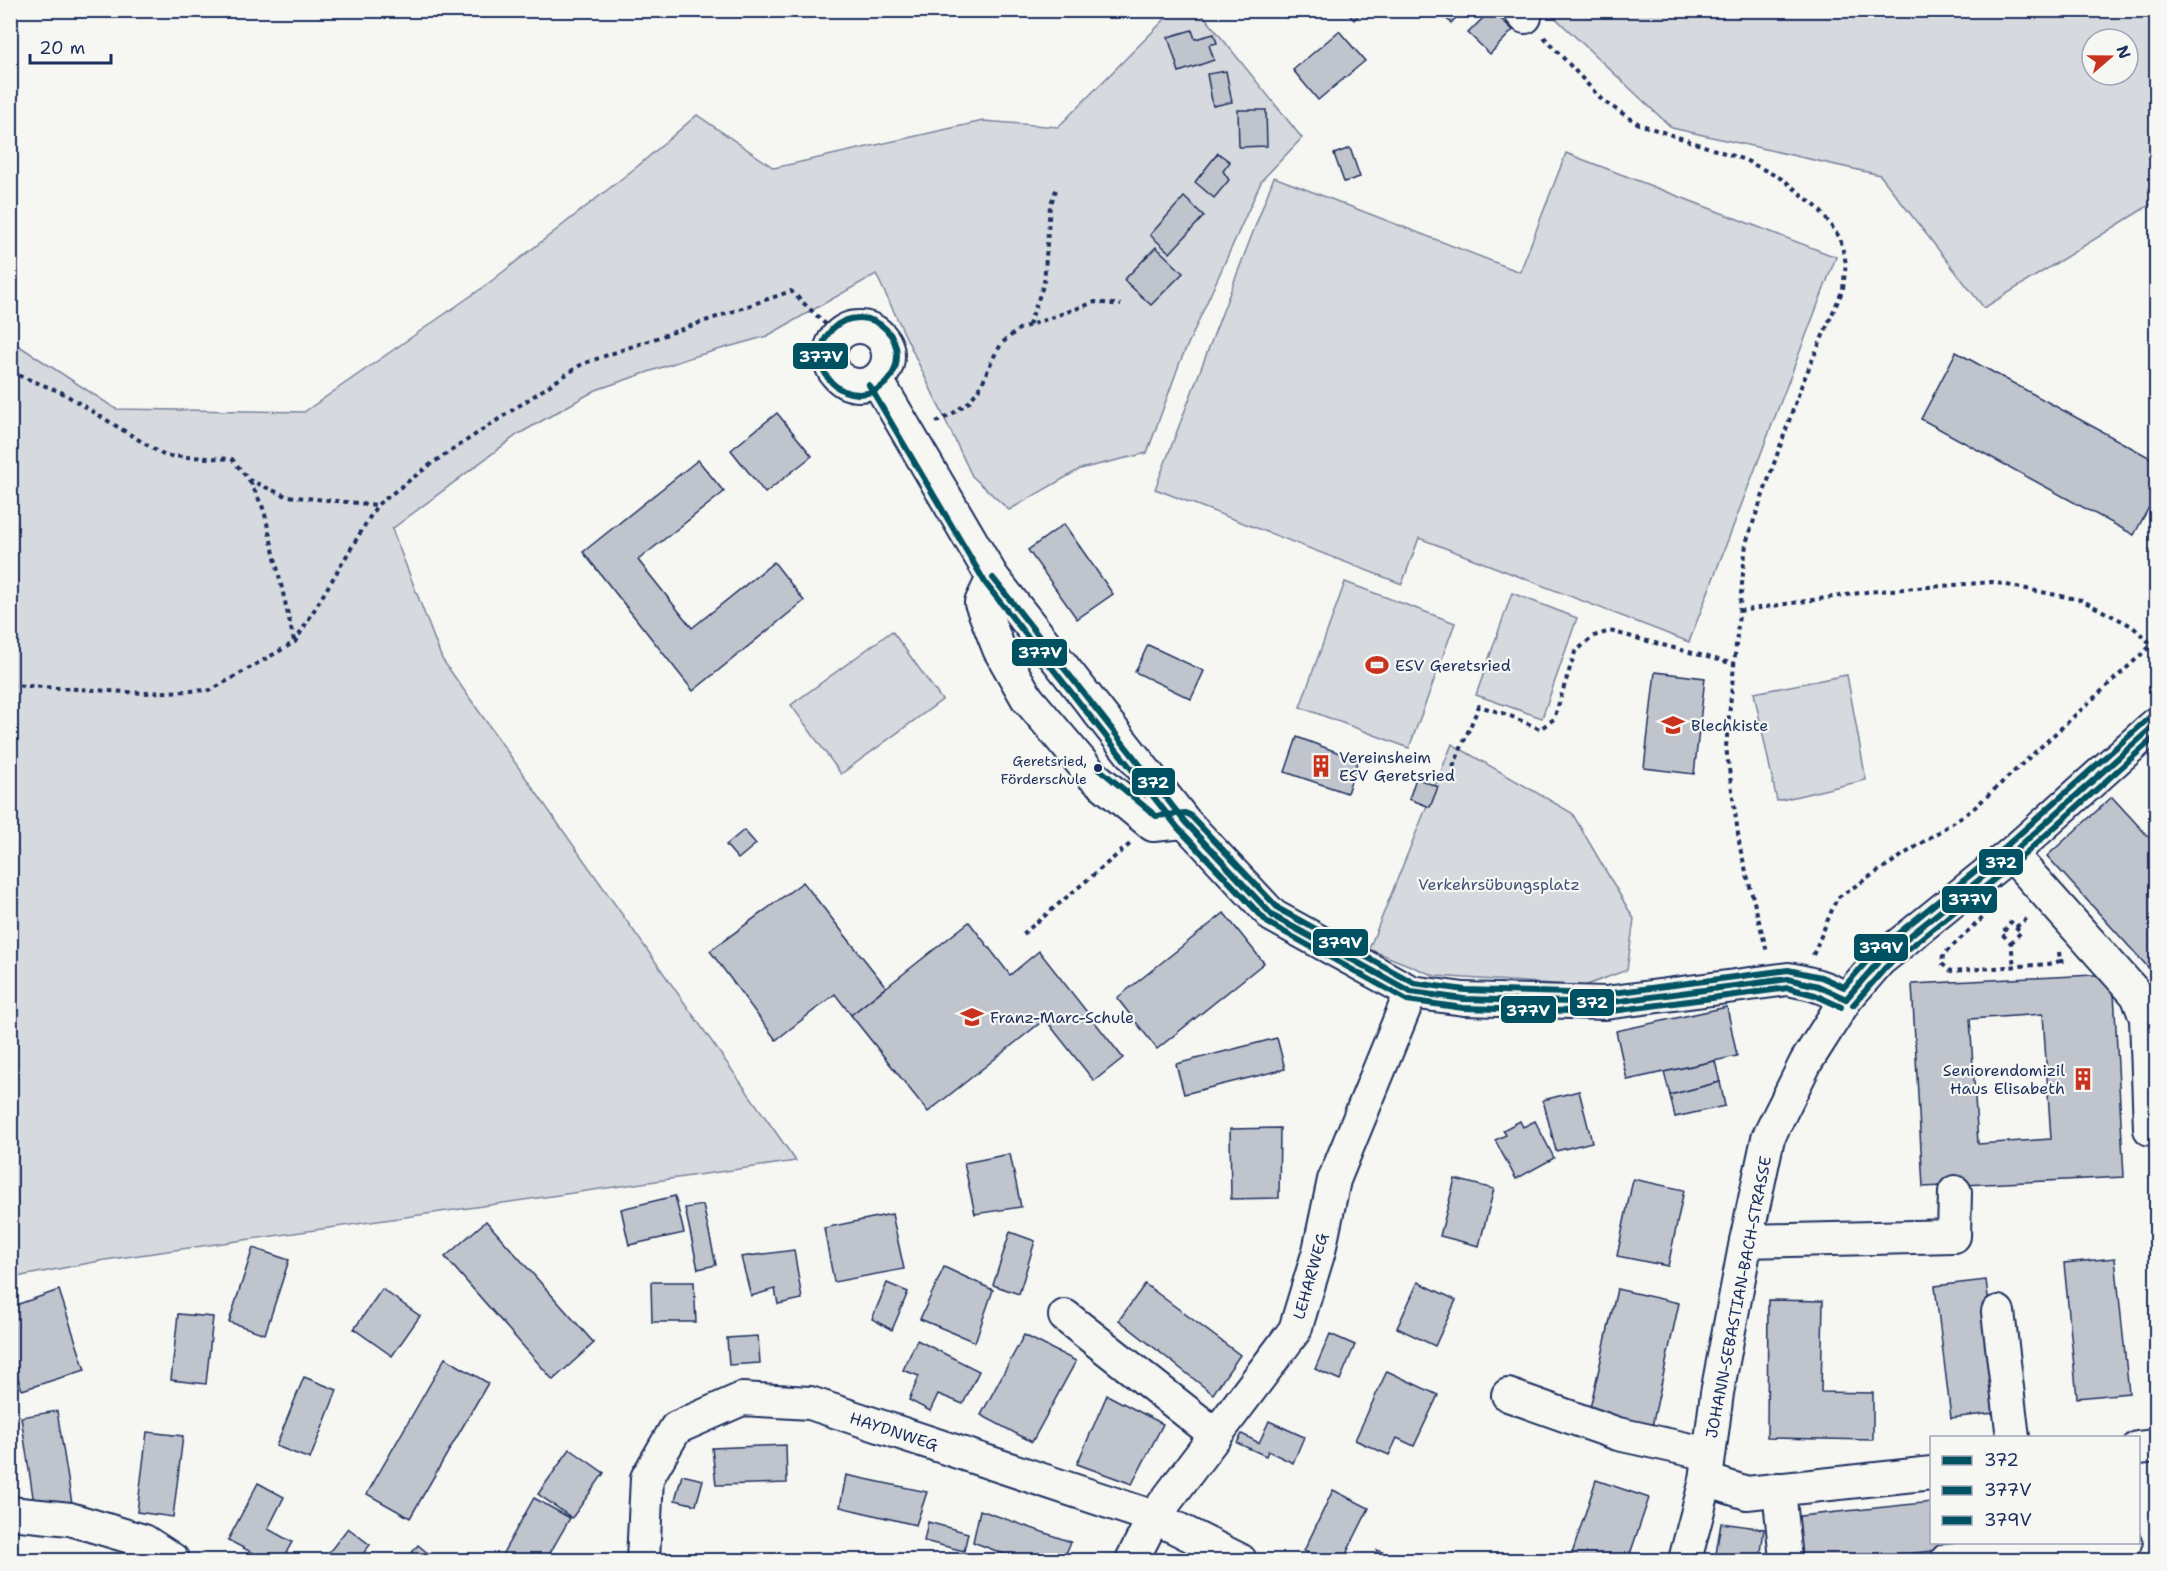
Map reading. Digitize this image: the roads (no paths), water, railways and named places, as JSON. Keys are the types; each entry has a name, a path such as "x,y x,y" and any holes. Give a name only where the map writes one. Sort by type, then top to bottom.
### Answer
{"street":[{"path":"856,326 876,331 885,342 889,352 884,371 877,380 852,385 838,377 832,369 830,359 832,344 837,335 845,329 856,326"},
{"path":"877,380 993,578 1185,822 1273,916 1411,992 1464,999 1605,1003 1788,982 1830,989 1846,999"},
{"path":"993,578 981,603 999,649 1027,698 1092,775 1153,825 1185,822"},
{"name":"JOHANN-SEBASTIAN-BACH-STRASSE","path":"1685,1560 1707,1467 1717,1393 1768,1138 1806,1062 1846,999 1880,960 2011,854 2157,724"},
{"path":"2011,854 2137,995 2145,1018 2150,1129"},
{"name":"LEHARWEG","path":"1132,1560 1154,1517 1295,1330 1319,1251 1334,1180 1411,992"},
{"path":"1746,1241 1954,1236 1955,1192"},
{"path":"1998,1312 2013,1436"},
{"path":"1065,1317 1216,1435"},
{"path":"1508,1395 1707,1467 1747,1493 1930,1473"},
{"name":"HAYDNWEG","path":"643,1560 647,1478 676,1428 741,1399 810,1403 1154,1517 1240,1560"},
{"path":"2140,1448 2157,1446"},
{"path":"1779,1489 1786,1560"},
{"path":"10,1513 70,1519 144,1540 173,1560"},
{"path":"1947,1560 2115,1544"},
{"path":"2125,1544 2126,1560"}],"place":[{"name":"ESV Geretsried","path":"1377,665"},
{"name":"Blechkiste","path":"1673,725"},
{"name":"Vereinsheim ESV Geretsried","path":"1321,766"},
{"name":"Geretsried, Förderschule","path":"1098,768"},
{"name":"Franz-Marc-Schule","path":"972,1017"},
{"name":"Seniorendomizil Haus Elisabeth","path":"2083,1079"}],"park label":[{"name":"Verkehrsübungsplatz","path":"1499,884"}]}
